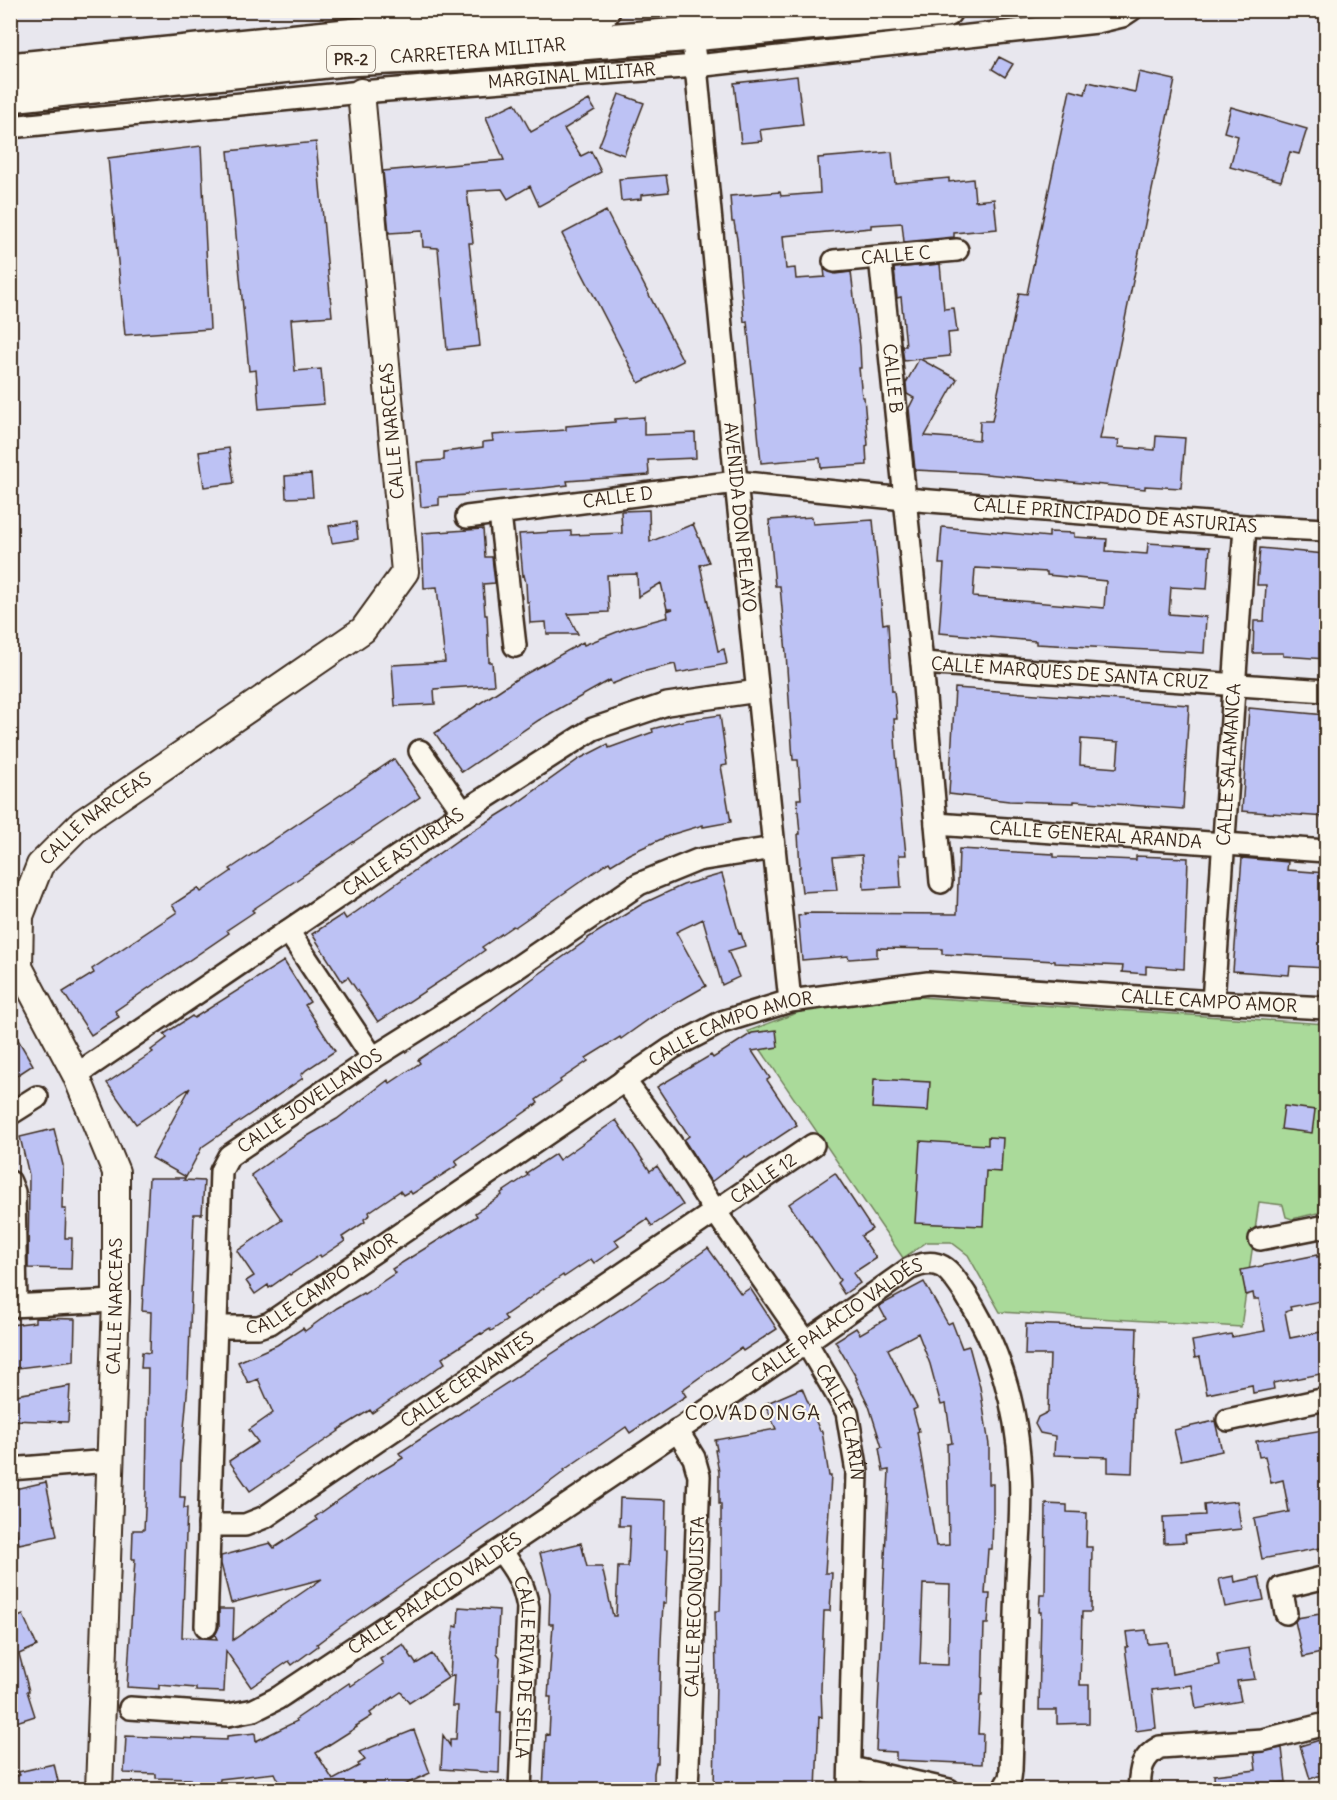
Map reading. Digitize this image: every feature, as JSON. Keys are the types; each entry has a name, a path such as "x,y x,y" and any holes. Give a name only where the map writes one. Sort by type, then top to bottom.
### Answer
{"main road":[{"name":"CARRETERA MILITAR","path":"10,70 603,10"},
{"name":"CARRETERA MILITAR","path":"10,95 345,59 692,37 945,10"}],"street":[{"name":"MARGINAL MILITAR","path":"10,127 432,86 692,37 1097,22 1122,16 1131,10"},
{"name":"AVENIDA DON PELAYO","path":"692,37 790,1001"},
{"path":"345,59 432,86"},
{"name":"CALLE NARCEAS","path":"99,1790 116,1301 116,1172 76,1076 19,967 20,916 40,865 83,822 363,630 405,572 361,92"},
{"name":"CALLE C","path":"834,261 957,250"},
{"name":"CALLE B","path":"880,257 922,663 941,882"},
{"name":"CALLE D","path":"468,517 736,482 905,499"},
{"name":"CALLE PRINCIPADO DE ASTURIAS","path":"905,499 1245,526 1326,530"},
{"path":"500,514 515,646"},
{"name":"CALLE SALAMANCA","path":"1213,1002 1245,526"},
{"name":"CALLE MARQUÉS DE SANTA CRUZ","path":"922,663 1326,691"},
{"name":"CALLE ASTURIAS","path":"76,1076 463,812 593,729 667,704 758,691"},
{"path":"420,751 463,812"},
{"name":"CALLE GENERAL ARANDA","path":"936,824 1326,851"},
{"name":"CALLE JOVELLANOS","path":"206,1626 221,1171 229,1156 373,1058 515,969 639,884 698,860 774,848"},
{"path":"288,931 373,1058"},
{"name":"CALLE CAMPO AMOR","path":"216,1327 258,1327 270,1323 672,1048 722,1022 790,1001 928,983 1326,1008"},
{"name":"CALLE CLARÍN","path":"624,1080 671,1143 806,1342 848,1412 857,1472 849,1790"},
{"path":"10,1114 37,1097"},
{"name":"CALLE 12","path":"715,1211 813,1145"},
{"path":"10,1182 15,1192 13,1305 116,1301"},
{"name":"CALLE CERVANTES","path":"209,1525 245,1525 265,1517 715,1211"},
{"path":"1260,1239 1326,1226"},
{"name":"CALLE PALACIO VALDÉS","path":"130,1708 228,1715 255,1710 278,1698 501,1551 909,1269 919,1264 929,1263 949,1270 982,1320 1002,1366 1011,1400 1020,1472 1011,1770 1010,1778 1003,1790"},
{"path":"1228,1420 1326,1399"},
{"name":"CALLE RECONQUISTA","path":"677,1430 694,1458 699,1476 687,1790"},
{"path":"10,1468 109,1461"},
{"name":"CALLE RIVA DE SELLA","path":"501,1551 525,1588 528,1607 520,1790"},
{"path":"1286,1613 1281,1588 1326,1577"},
{"path":"1139,1790 1144,1759 1160,1747 1262,1740 1326,1724"},
{"path":"851,1768 948,1790"}],"green space":[{"path":"904,996 1326,1024 1326,1211 1292,1219 1286,1217 1283,1205 1259,1202 1241,1327 1000,1312 968,1255 951,1242 927,1242 903,1258 748,1031 799,1012 857,1000"}],"building":[{"path":"999,57 1013,64 1005,77 992,69"},
{"path":"1139,72 1175,80 1100,439 1119,440 1118,447 1155,450 1156,436 1185,438 1181,488 1145,486 1145,489 976,473 915,470 909,408 914,398 907,394 906,383 919,359 904,361 902,346 906,346 901,297 897,298 894,268 940,264 944,309 954,308 957,332 948,333 950,356 920,359 957,379 925,436 979,440 980,421 992,421 1019,293 1027,294 1070,90 1085,94 1088,82 1135,92"},
{"path":"797,76 803,125 760,130 762,141 741,143 734,83"},
{"path":"619,94 644,103 624,155 599,146"},
{"path":"589,100 595,110 564,129 581,156 591,151 601,172 539,206 530,186 508,199 502,189 467,191 473,243 469,243 480,346 447,350 438,248 423,247 422,231 389,233 383,171 504,160 486,117 515,103 531,132"},
{"path":"1231,107 1307,129 1299,154 1290,152 1281,181 1230,167 1238,136 1224,132"},
{"path":"316,142 332,316 291,319 295,371 321,369 324,404 259,409 256,370 249,371 228,151"},
{"path":"201,146 210,329 125,335 108,158"},
{"path":"892,152 895,183 949,178 949,182 973,179 975,201 994,199 997,229 954,233 954,237 904,242 902,223 783,236 786,269 795,268 796,279 825,277 824,269 835,274 851,272 860,347 861,368 859,368 868,445 866,446 867,465 821,468 820,458 761,463 747,321 744,322 737,239 734,222 732,222 730,196 780,192 781,196 820,193 818,158"},
{"path":"666,175 669,192 641,195 641,199 621,201 619,179"},
{"path":"606,211 683,361 639,383 562,234"},
{"path":"644,417 644,435 695,433 696,458 648,460 649,475 567,481 568,485 439,497 439,505 421,507 417,462 444,460 444,452 483,447 483,442 493,441 492,435 566,430 566,426"},
{"path":"229,448 234,483 204,487 199,452"},
{"path":"311,474 313,497 286,498 285,476"},
{"path":"649,510 650,542 693,524 709,562 700,565 718,651 724,649 727,664 677,673 675,664 642,672 612,684 610,680 539,720 462,772 435,733 515,680 583,642 584,645 627,628 668,617 667,611 673,609 667,609 661,583 638,597 637,574 607,575 609,612 568,614 578,634 547,634 546,622 530,623 519,534 571,531 571,535 622,533 621,511"},
{"path":"812,517 813,524 873,520 883,624 888,623 892,691 894,691 897,719 894,719 896,753 906,855 899,855 901,887 864,889 862,855 833,857 837,890 802,892 798,834 800,834 797,799 801,799 798,760 793,760 780,586 775,586 769,520"},
{"path":"356,522 358,539 332,543 329,526"},
{"path":"942,527 1049,537 1049,532 1074,533 1074,537 1107,539 1106,551 1147,554 1148,543 1210,547 1207,589 1171,587 1169,614 1206,617 1204,653 1036,644 1036,641 939,633 944,564 939,564","holes":["975,568 1047,572 1047,575 1106,581 1104,608 973,597"]},
{"path":"483,529 485,557 492,557 495,583 483,584 489,662 492,662 494,685 434,689 435,704 395,706 392,665 445,662 437,587 424,588 422,533"},
{"path":"1260,548 1325,554 1320,624 1326,625 1326,659 1283,656 1283,653 1253,653 1254,621 1264,621 1266,585 1257,585"},
{"path":"955,688 1189,705 1183,809 1074,801 1074,803 1009,801 949,794","holes":["1081,739 1119,742 1117,768 1080,765"]},
{"path":"1249,708 1326,715 1326,817 1242,811"},
{"path":"720,715 727,765 721,766 731,822 703,827 703,825 670,835 611,865 609,862 482,947 485,950 378,1022 348,977 342,981 312,934 343,914 346,919 579,759 608,744 609,748 653,732 652,729 686,720"},
{"path":"394,759 420,797 252,910 254,912 227,930 229,933 115,1011 119,1017 91,1035 63,992 94,973 92,969 177,912 172,905 198,888 201,892 232,871 230,869"},
{"path":"959,849 1054,854 1054,857 1136,860 1136,856 1188,858 1184,969 1146,966 1146,974 1122,972 1123,966 942,954 942,949 877,948 877,957 849,959 848,956 802,960 798,916 805,915 804,913 957,914"},
{"path":"1242,858 1288,862 1287,870 1326,873 1322,940 1326,940 1326,968 1290,966 1289,975 1233,971"},
{"path":"722,874 739,934 741,933 745,946 728,951 739,977 722,985 703,919 676,932 706,986 586,1058 588,1061 536,1100 538,1103 455,1161 458,1165 412,1194 410,1191 403,1195 400,1191 369,1212 370,1215 364,1219 365,1222 342,1237 345,1241 269,1288 268,1285 255,1294 246,1281 254,1276 237,1251 282,1220 251,1175 299,1141 337,1119 388,1080 390,1083 420,1063 418,1060 482,1017 588,938 642,904 683,885"},
{"path":"284,961 310,1002 305,1005 335,1051 306,1070 301,1075 303,1078 202,1147 186,1177 152,1158 190,1088 136,1124 107,1083 153,1052 151,1050 167,1038 164,1034 192,1016 194,1018"},
{"path":"10,1026 33,1065 10,1080"},
{"path":"776,1030 778,1047 752,1051 770,1078 767,1080 797,1125 747,1158 745,1156 711,1182 684,1140 689,1136 657,1087 711,1055 713,1058 752,1033"},
{"path":"874,1079 930,1082 928,1111 872,1108"},
{"path":"1284,1106 1315,1110 1312,1133 1281,1129"},
{"path":"616,1120 650,1171 657,1166 683,1205 652,1226 647,1219 615,1240 619,1246 594,1263 591,1259 564,1277 563,1275 504,1316 507,1320 491,1331 490,1329 481,1333 442,1358 445,1363 372,1413 370,1410 338,1430 250,1491 229,1461 258,1442 249,1430 273,1413 258,1379 248,1383 238,1362 277,1345 303,1328 305,1331 337,1308 364,1294 395,1273 392,1269 477,1216 475,1213 528,1175 526,1173 555,1154 559,1160"},
{"path":"54,1129 63,1165 62,1209 66,1209 65,1238 72,1238 71,1269 28,1268 29,1175 20,1137"},
{"path":"988,1137 1003,1138 1001,1172 986,1171 983,1226 915,1223 920,1141 988,1145"},
{"path":"835,1173 872,1229 861,1236 876,1258 853,1273 860,1283 844,1294 837,1283 840,1280 789,1204"},
{"path":"149,1178 185,1178 184,1180 204,1181 202,1214 194,1214 188,1383 181,1463 180,1497 185,1497 184,1508 187,1508 182,1637 217,1639 215,1635 219,1627 219,1609 234,1609 233,1640 322,1579 231,1603 221,1556 270,1543 274,1548 317,1520 315,1517 370,1478 403,1458 399,1453 627,1305 708,1248 741,1294 750,1288 777,1329 743,1351 741,1348 682,1390 686,1396 630,1433 626,1427 512,1510 341,1626 292,1665 289,1661 251,1687 226,1651 224,1692 196,1691 196,1688 159,1685 159,1689 127,1687 135,1559 132,1559 133,1530 144,1530 146,1489 148,1368 141,1368 142,1352 150,1353 151,1312 142,1311"},
{"path":"1317,1255 1317,1257 1326,1255 1326,1300 1290,1307 1291,1310 1285,1312 1290,1338 1326,1331 1326,1373 1273,1383 1274,1389 1253,1393 1252,1385 1207,1394 1200,1357 1195,1358 1192,1341 1265,1331 1259,1299 1254,1299 1253,1293 1246,1295 1241,1270"},
{"path":"924,1282 948,1324 952,1322 962,1348 969,1346 980,1387 989,1445 989,1484 993,1484 992,1549 988,1549 985,1594 990,1594 988,1624 984,1624 982,1695 980,1695 978,1734 983,1734 982,1764 896,1760 896,1752 876,1751 889,1470 883,1471 879,1448 882,1447 869,1406 857,1379 835,1341 856,1328 860,1334 886,1319 879,1306","holes":["918,1333 930,1364 941,1405 946,1404 952,1443 947,1444 949,1545 936,1546 917,1432 919,1431 913,1410 917,1408 888,1349","923,1584 950,1585 948,1665 920,1664"]},
{"path":"35,1318 75,1319 74,1361 10,1369 10,1325 35,1322"},
{"path":"1026,1324 1137,1328 1132,1473 1108,1472 1108,1457 1054,1455 1055,1436 1040,1433 1035,1424 1038,1417 1048,1412 1050,1355 1025,1355"},
{"path":"70,1386 68,1422 10,1420 10,1396"},
{"path":"802,1388 820,1431 822,1431 829,1476 831,1476 825,1573 832,1573 830,1611 824,1611 822,1717 819,1716 816,1790 714,1790 715,1611 720,1611 721,1577 721,1504 719,1504 719,1472 715,1440 776,1429 765,1404"},
{"path":"1215,1421 1222,1451 1181,1460 1174,1430"},
{"path":"1323,1430 1326,1447 1326,1547 1262,1559 1254,1519 1289,1512 1283,1480 1271,1483 1265,1456 1259,1457 1256,1441"},
{"path":"46,1482 57,1536 19,1544 10,1503 10,1490"},
{"path":"620,1498 666,1500 665,1549 668,1549 666,1603 663,1603 658,1763 656,1763 654,1773 654,1790 543,1790 546,1734 549,1735 551,1697 548,1697 553,1624 549,1624 550,1593 540,1553 581,1543 587,1567 602,1567 613,1616 616,1616 618,1567 628,1567 630,1526 619,1526"},
{"path":"1237,1501 1241,1529 1185,1535 1186,1542 1164,1543 1163,1517 1205,1515 1204,1505"},
{"path":"1046,1504 1067,1505 1067,1512 1087,1513 1086,1547 1092,1547 1091,1612 1082,1612 1080,1685 1089,1685 1089,1723 1057,1724 1057,1710 1039,1710 1041,1612 1039,1612 1040,1595 1045,1595"},
{"path":"1234,1576 1235,1582 1259,1577 1264,1600 1225,1607 1219,1579"},
{"path":"459,1607 499,1610 497,1653 500,1657 497,1712 501,1712 499,1773 441,1769 443,1735 450,1746 450,1739 456,1739 458,1706 452,1706 454,1675 450,1677 454,1626 458,1627"},
{"path":"1326,1613 1326,1652 1303,1657 1295,1621 1297,1618"},
{"path":"23,1615 37,1646 19,1654 35,1716 10,1724 10,1620"},
{"path":"1146,1630 1148,1644 1168,1642 1172,1674 1219,1665 1217,1653 1249,1648 1255,1679 1237,1681 1241,1701 1196,1709 1192,1685 1152,1690 1156,1728 1136,1731 1125,1647 1128,1647 1126,1632"},
{"path":"403,1644 416,1664 432,1654 448,1678 409,1703 401,1692 370,1713 372,1716 357,1727 316,1753 333,1780 359,1766 358,1764 365,1760 359,1752 414,1730 430,1773 393,1790 283,1790 275,1773 220,1779 219,1788 189,1787 190,1779 156,1778 156,1774 124,1773 126,1736 227,1740 227,1736 255,1733 256,1741 297,1721 296,1719 349,1683 351,1686 383,1664 380,1659"},
{"path":"1323,1739 1326,1751 1326,1773 1310,1779 1300,1746"},
{"path":"1282,1748 1286,1782 1242,1787 1243,1790 1215,1790 1214,1775 1256,1770 1254,1753"},
{"path":"54,1764 60,1790 10,1790 10,1779 20,1775 18,1772"}],"district":[{"name":"COVADONGA","path":"753,1413"}]}
